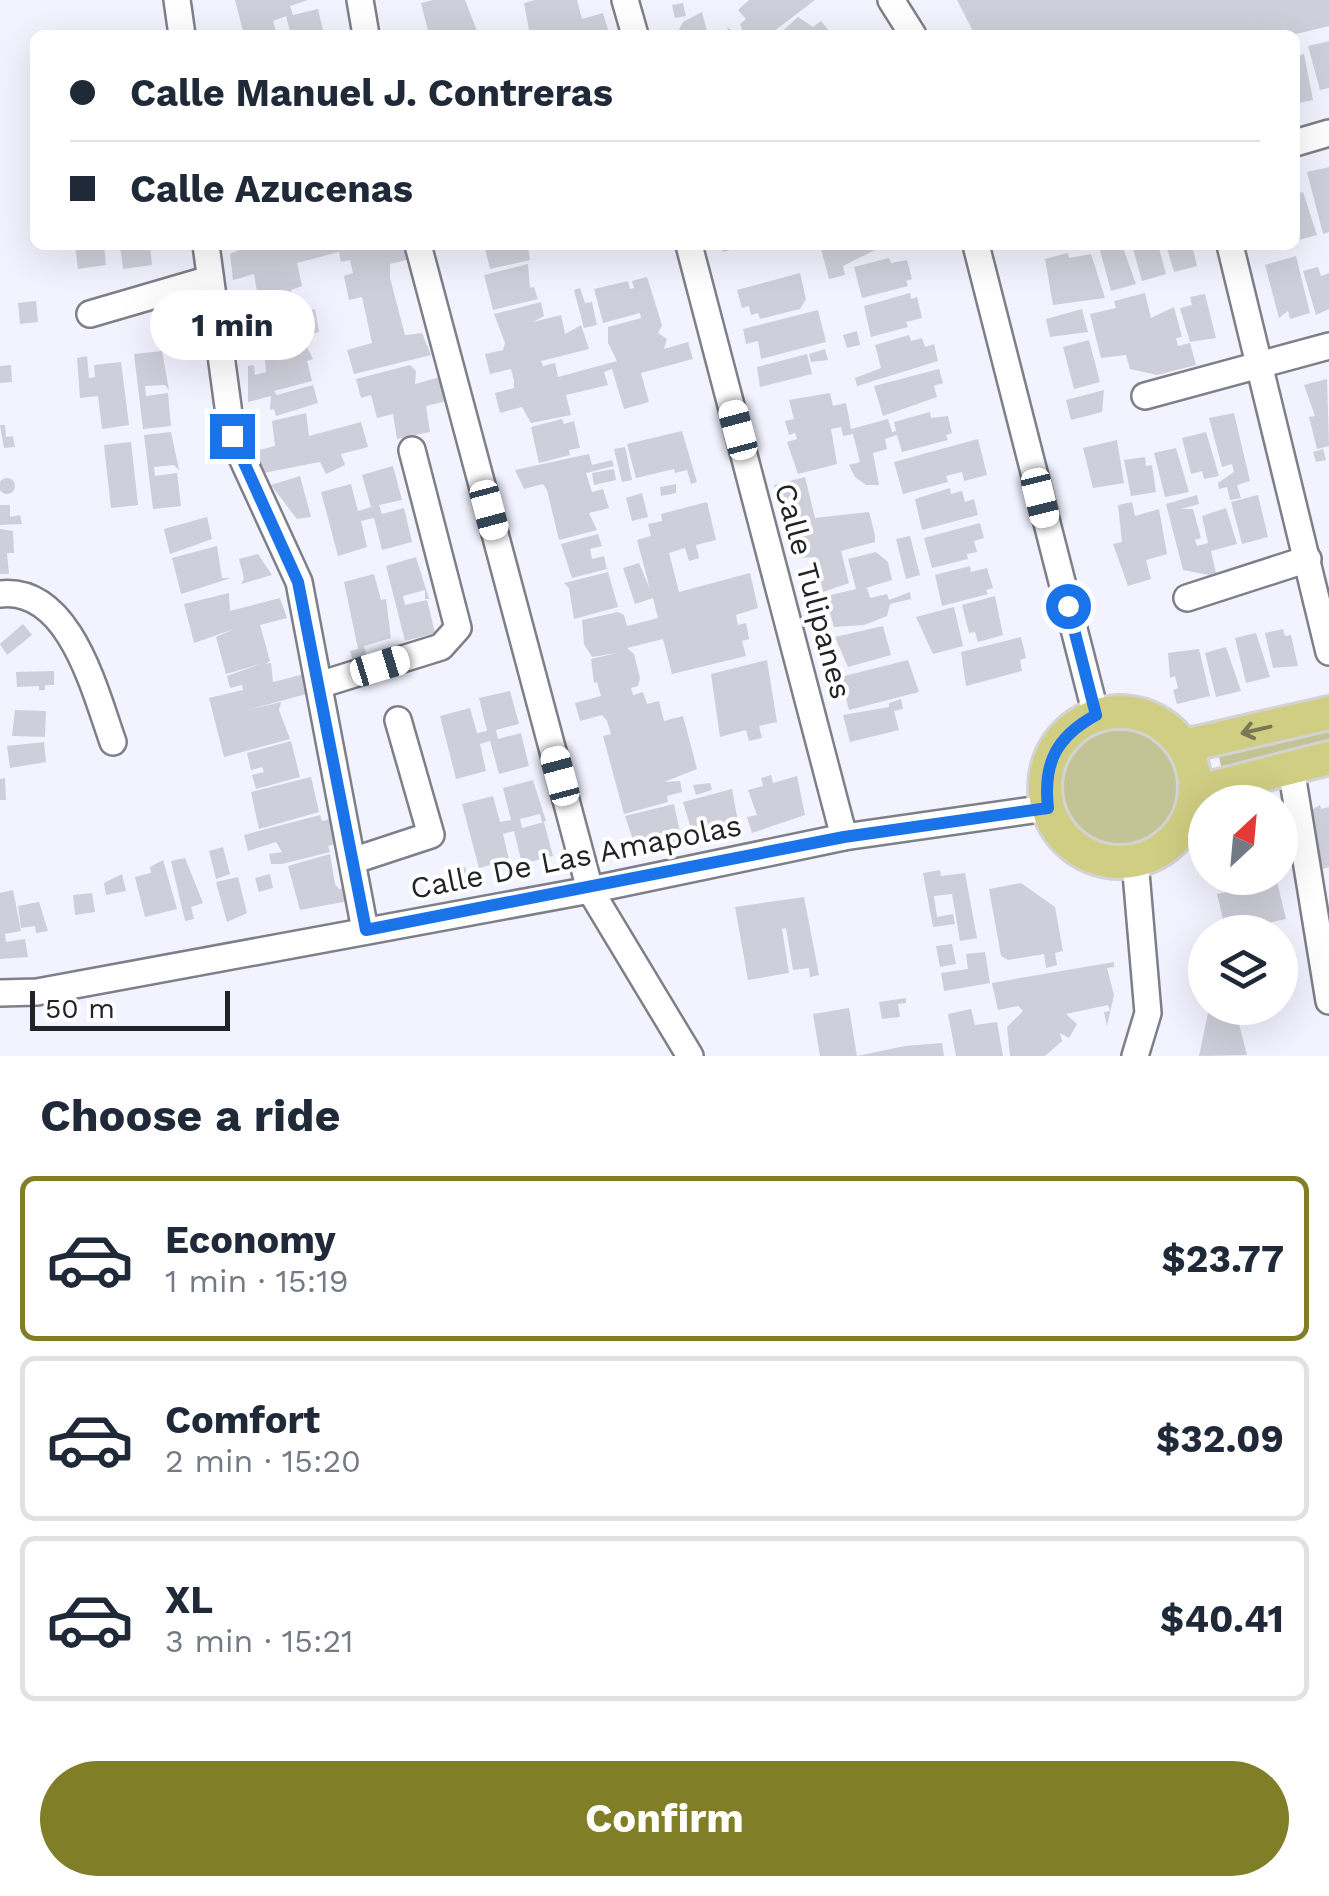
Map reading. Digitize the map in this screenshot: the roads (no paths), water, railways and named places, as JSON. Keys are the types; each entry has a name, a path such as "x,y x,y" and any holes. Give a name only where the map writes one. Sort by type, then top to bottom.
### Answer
{"main road":[{"path":"1188,820 1165,848 1136,861 1107,862 1081,852 1060,833 1048,808 1044,779 1052,752 1070,729 1096,715 1120,711 1145,716 1167,728 1184,746 1195,785"},
{"path":"1184,746 1329,713"},
{"path":"1224,785 1329,758"}],"street":[{"path":"177,0 181,30"},
{"path":"360,0 365,30"},
{"path":"626,0 633,30"},
{"path":"892,0 910,30"},
{"path":"1300,142 1329,133"},
{"path":"207,250 232,436 298,582 366,930"},
{"path":"419,250 590,890 690,1056"},
{"name":"Calle Tulipanes","path":"691,250 844,837"},
{"path":"977,250 1096,715"},
{"path":"1231,250 1329,652"},
{"path":"90,314 210,279"},
{"path":"1145,396 1329,346"},
{"path":"320,685 441,647 458,628 412,450"},
{"path":"1188,598 1308,559"},
{"path":"0,594 17,592 40,605 76,639 113,742"},
{"path":"355,860 431,836 398,720"},
{"path":"1291,768 1329,1001"},
{"name":"Calle De Las Amapolas","path":"0,994 37,992 590,890 844,837 1048,808"},
{"path":"1134,1056 1148,1012 1136,861"}]}
